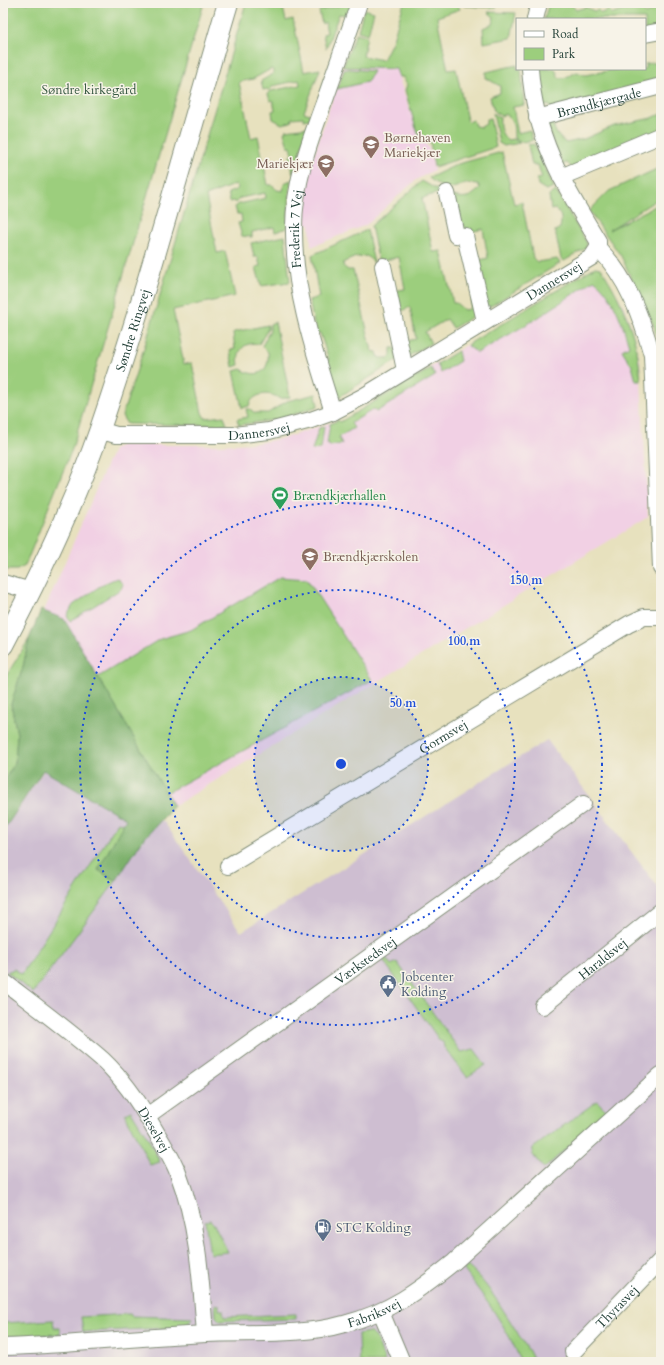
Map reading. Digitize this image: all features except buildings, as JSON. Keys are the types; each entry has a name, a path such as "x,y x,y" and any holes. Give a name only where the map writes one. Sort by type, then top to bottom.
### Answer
{"main road":[{"name":"Søndre Ringvej","path":"3,645 31,591 64,520 100,430 139,306 228,3"}],"street":[{"name":"Frederik 7 Vej","path":"333,412 312,343 304,307 295,256 294,219 296,199 302,170 316,123 359,3"},
{"path":"535,18 539,3"},
{"path":"646,34 661,31"},
{"path":"530,70 532,92 537,118 550,155 598,241 598,248 611,262 632,298 643,323 652,355 660,496 661,568"},
{"name":"Brændkjærgade","path":"537,118 661,86"},
{"path":"561,177 661,135"},
{"path":"447,193 456,235 465,236 485,321"},
{"name":"Dannersvej","path":"100,430 116,435 241,434 269,431 291,426 333,412 364,396 592,257 598,248"},
{"path":"383,266 405,370"},
{"path":"3,583 31,591"},
{"name":"Gormsvej","path":"228,866 628,624 644,617 661,617"},
{"name":"Værkstedsvej","path":"147,1116 583,804"},
{"name":"Haraldsvej","path":"543,1006 661,911"},
{"name":"Dieselvej","path":"3,982 59,1024 104,1061 128,1087 147,1116 178,1173 190,1214 200,1260 205,1334"},
{"name":"Fabriksvej","path":"3,1347 205,1334 304,1330 343,1325 381,1312 419,1291 454,1262 661,1075"},
{"name":"Thyrasvej","path":"573,1352 661,1260"},
{"path":"381,1312 402,1362"}],"shaded area":[{"name":"Børnehaven Mariekjær","path":"343,67 396,69 417,132 429,148 434,170 416,180 366,225 311,247 310,224 299,224 301,193"},
{"name":"Brændkjærskolen","path":"595,267 601,268 623,305 630,323 640,361 648,517 174,806 64,619 44,611 113,450 121,445 219,445 257,443 285,438 338,420 340,422"},
{"path":"547,740 661,891 661,1176 654,1184 661,1191 661,1255 558,1362 3,1362 3,832 46,767 164,822 241,932"}],"green space":[{"name":"Søndre kirkegård","path":"3,3 204,3 72,449 25,566 17,570 3,570"},
{"path":"246,3 282,3 286,21 293,19 304,72 320,69 304,112 312,115 310,119 304,120 303,117 292,118 291,122 282,124 273,119 272,111 275,110 273,100 270,101 268,94 271,91 300,85 299,80 273,86 269,91 267,89 263,90 261,81 273,74 273,70 271,69 253,79 239,82 251,138 258,136 268,185 272,185 277,190 283,191 284,183 291,180 287,228 275,232 274,227 252,232 252,237 242,236 238,223 242,222 241,214 237,214 235,207 239,204 266,198 265,193 240,198 235,203 234,201 230,202 228,193 238,188 236,184 206,196 217,253 225,251 235,296 173,310 184,364 192,363 202,413 205,418 224,416 227,425 127,424 122,416 147,339"},
{"path":"353,3 349,16 339,14 326,49 323,34 327,33 325,22 322,24 319,11"},
{"path":"404,3 457,3 460,9 437,17 448,70 456,69 467,120 469,122 473,120 475,126 481,127 486,124 486,119 490,118 496,147 434,167 430,141 425,143 417,132 405,90 407,85 403,77 399,77 396,69 343,67 356,33 367,36 363,56 383,60 392,42"},
{"path":"463,3 495,3 496,8 464,6"},
{"path":"549,3 570,3 576,10 586,7 594,11 598,10 601,13 609,10 612,14 639,6 646,14 661,7 661,28 646,31 646,18 544,18"},
{"path":"364,9 374,12 368,34 358,31"},
{"path":"488,12 516,13 511,38 484,43 483,28 492,24 494,17"},
{"path":"661,62 661,81 551,110 549,105 544,106 539,70 555,70 559,78 564,78 577,72 585,75 612,70 646,70 646,64"},
{"path":"516,65 516,70 521,70 524,105 513,107 518,133 530,130 533,140 522,142 514,138 514,127 510,118 505,114 501,116 494,111 490,97 500,93 500,86 486,78 486,72"},
{"path":"344,70 373,71 367,82 337,89"},
{"path":"493,113 500,118 501,130 504,136 508,140 513,139 520,143 504,146 499,143"},
{"path":"661,114 661,132 572,168 567,163 563,164 552,140 547,119 551,119 556,132 566,143 584,139 614,126 652,118"},
{"path":"308,127 293,174 290,156 293,155 291,146 288,146 284,133 286,130"},
{"path":"534,144 554,187 546,190 538,185 537,179 542,178 538,165 532,165 528,145"},
{"path":"502,152 514,204 522,202 533,258 537,262 557,259 560,263 486,309 480,260 488,258 483,229 462,234 453,196 468,197 480,188 478,184 472,183 453,188 446,188 429,178 458,164"},
{"path":"661,167 661,197 609,230 661,203 661,357 654,326 621,256 589,211 609,191"},
{"path":"422,181 441,192 422,198 433,252 441,251 453,303 456,303 464,310 470,309 472,300 479,313 453,328 447,319 425,332 431,343 406,358 402,342 416,339 410,307 402,311 399,299 394,300 392,291 405,289 399,257 381,261 378,259 371,226"},
{"path":"556,191 587,243 586,248 564,261 561,259 555,231 560,228 561,217 555,209 551,210 549,195"},
{"path":"367,230 374,263 367,256 356,257 344,262 343,266 348,270 353,270 372,351 377,352 379,358 389,358 391,355 391,348 395,348 397,360 339,397 325,360 329,360 320,333 316,333 309,300 319,297 312,255"},
{"path":"285,236 290,282 261,286 256,267 260,266 258,257 254,257 251,243"},
{"path":"595,267 601,268 623,308 637,350 641,381 636,381 632,366 622,350 629,346 624,329 612,301 601,286 594,280 536,319 477,353 467,345"},
{"path":"275,322 290,397 280,399 276,396 267,394 257,396 249,406 242,408 234,371 241,369 253,374 262,372 265,369 268,359 268,352 262,346 270,330 270,324"},
{"path":"268,325 268,329 259,344 249,344 242,348 238,360 239,365 233,367 230,350 235,349 234,332"},
{"path":"458,351 460,361 441,373 437,364"},
{"path":"431,368 435,376 376,412 374,409 351,423 354,428 339,437 342,444 330,446 327,444 330,424 338,420 340,422"},
{"path":"316,394 318,406 280,419 239,425 237,419 248,417 246,409 250,409 255,413 268,413 287,401"},
{"path":"324,426 321,449 312,450 319,428"},
{"path":"280,577 307,579 372,680 166,793 98,677 160,639 191,630"},
{"path":"117,578 123,584 121,589 70,621 67,616 73,605 103,584"},
{"path":"41,610 64,619 174,806 142,841 116,881 98,870 126,819 43,770 6,827 3,825 3,782 15,763 17,734 11,704 23,667 29,639"},
{"path":"29,639 23,667 11,704 17,734 15,763 3,782 3,681"},
{"path":"118,822 124,824 98,870 116,881 33,993 7,972 14,969 21,974 23,972"},
{"path":"385,957 391,965 397,962 460,1051 462,1052 474,1049 486,1065 467,1077 383,960"},
{"path":"597,1101 607,1111 544,1169 532,1154 533,1148"},
{"path":"131,1111 149,1140 160,1162 150,1165 125,1114"},
{"path":"210,1220 214,1224 228,1252 210,1254 205,1221"},
{"path":"467,1266 476,1274 492,1294 529,1351 533,1359 532,1362 521,1362 503,1326 464,1270"},
{"path":"215,1304 219,1305 219,1310 223,1310 224,1317 296,1314 296,1319 220,1321 216,1317"},
{"path":"129,1314 132,1316 193,1318 185,1327 83,1332 81,1317"},
{"path":"53,1320 54,1328 60,1328 60,1334 3,1337 3,1323"},
{"path":"369,1332 376,1337 385,1362 359,1362 358,1334"}],"place":[{"name":"Børnehaven Mariekjær","path":"371,159"},
{"name":"Mariekjær","path":"326,178"},
{"name":"Brændkjærhallen","path":"280,510"},
{"name":"Brændkjærskolen","path":"310,571"},
{"name":"Jobcenter Kolding","path":"388,998"},
{"name":"STC Kolding","path":"323,1242"}]}
